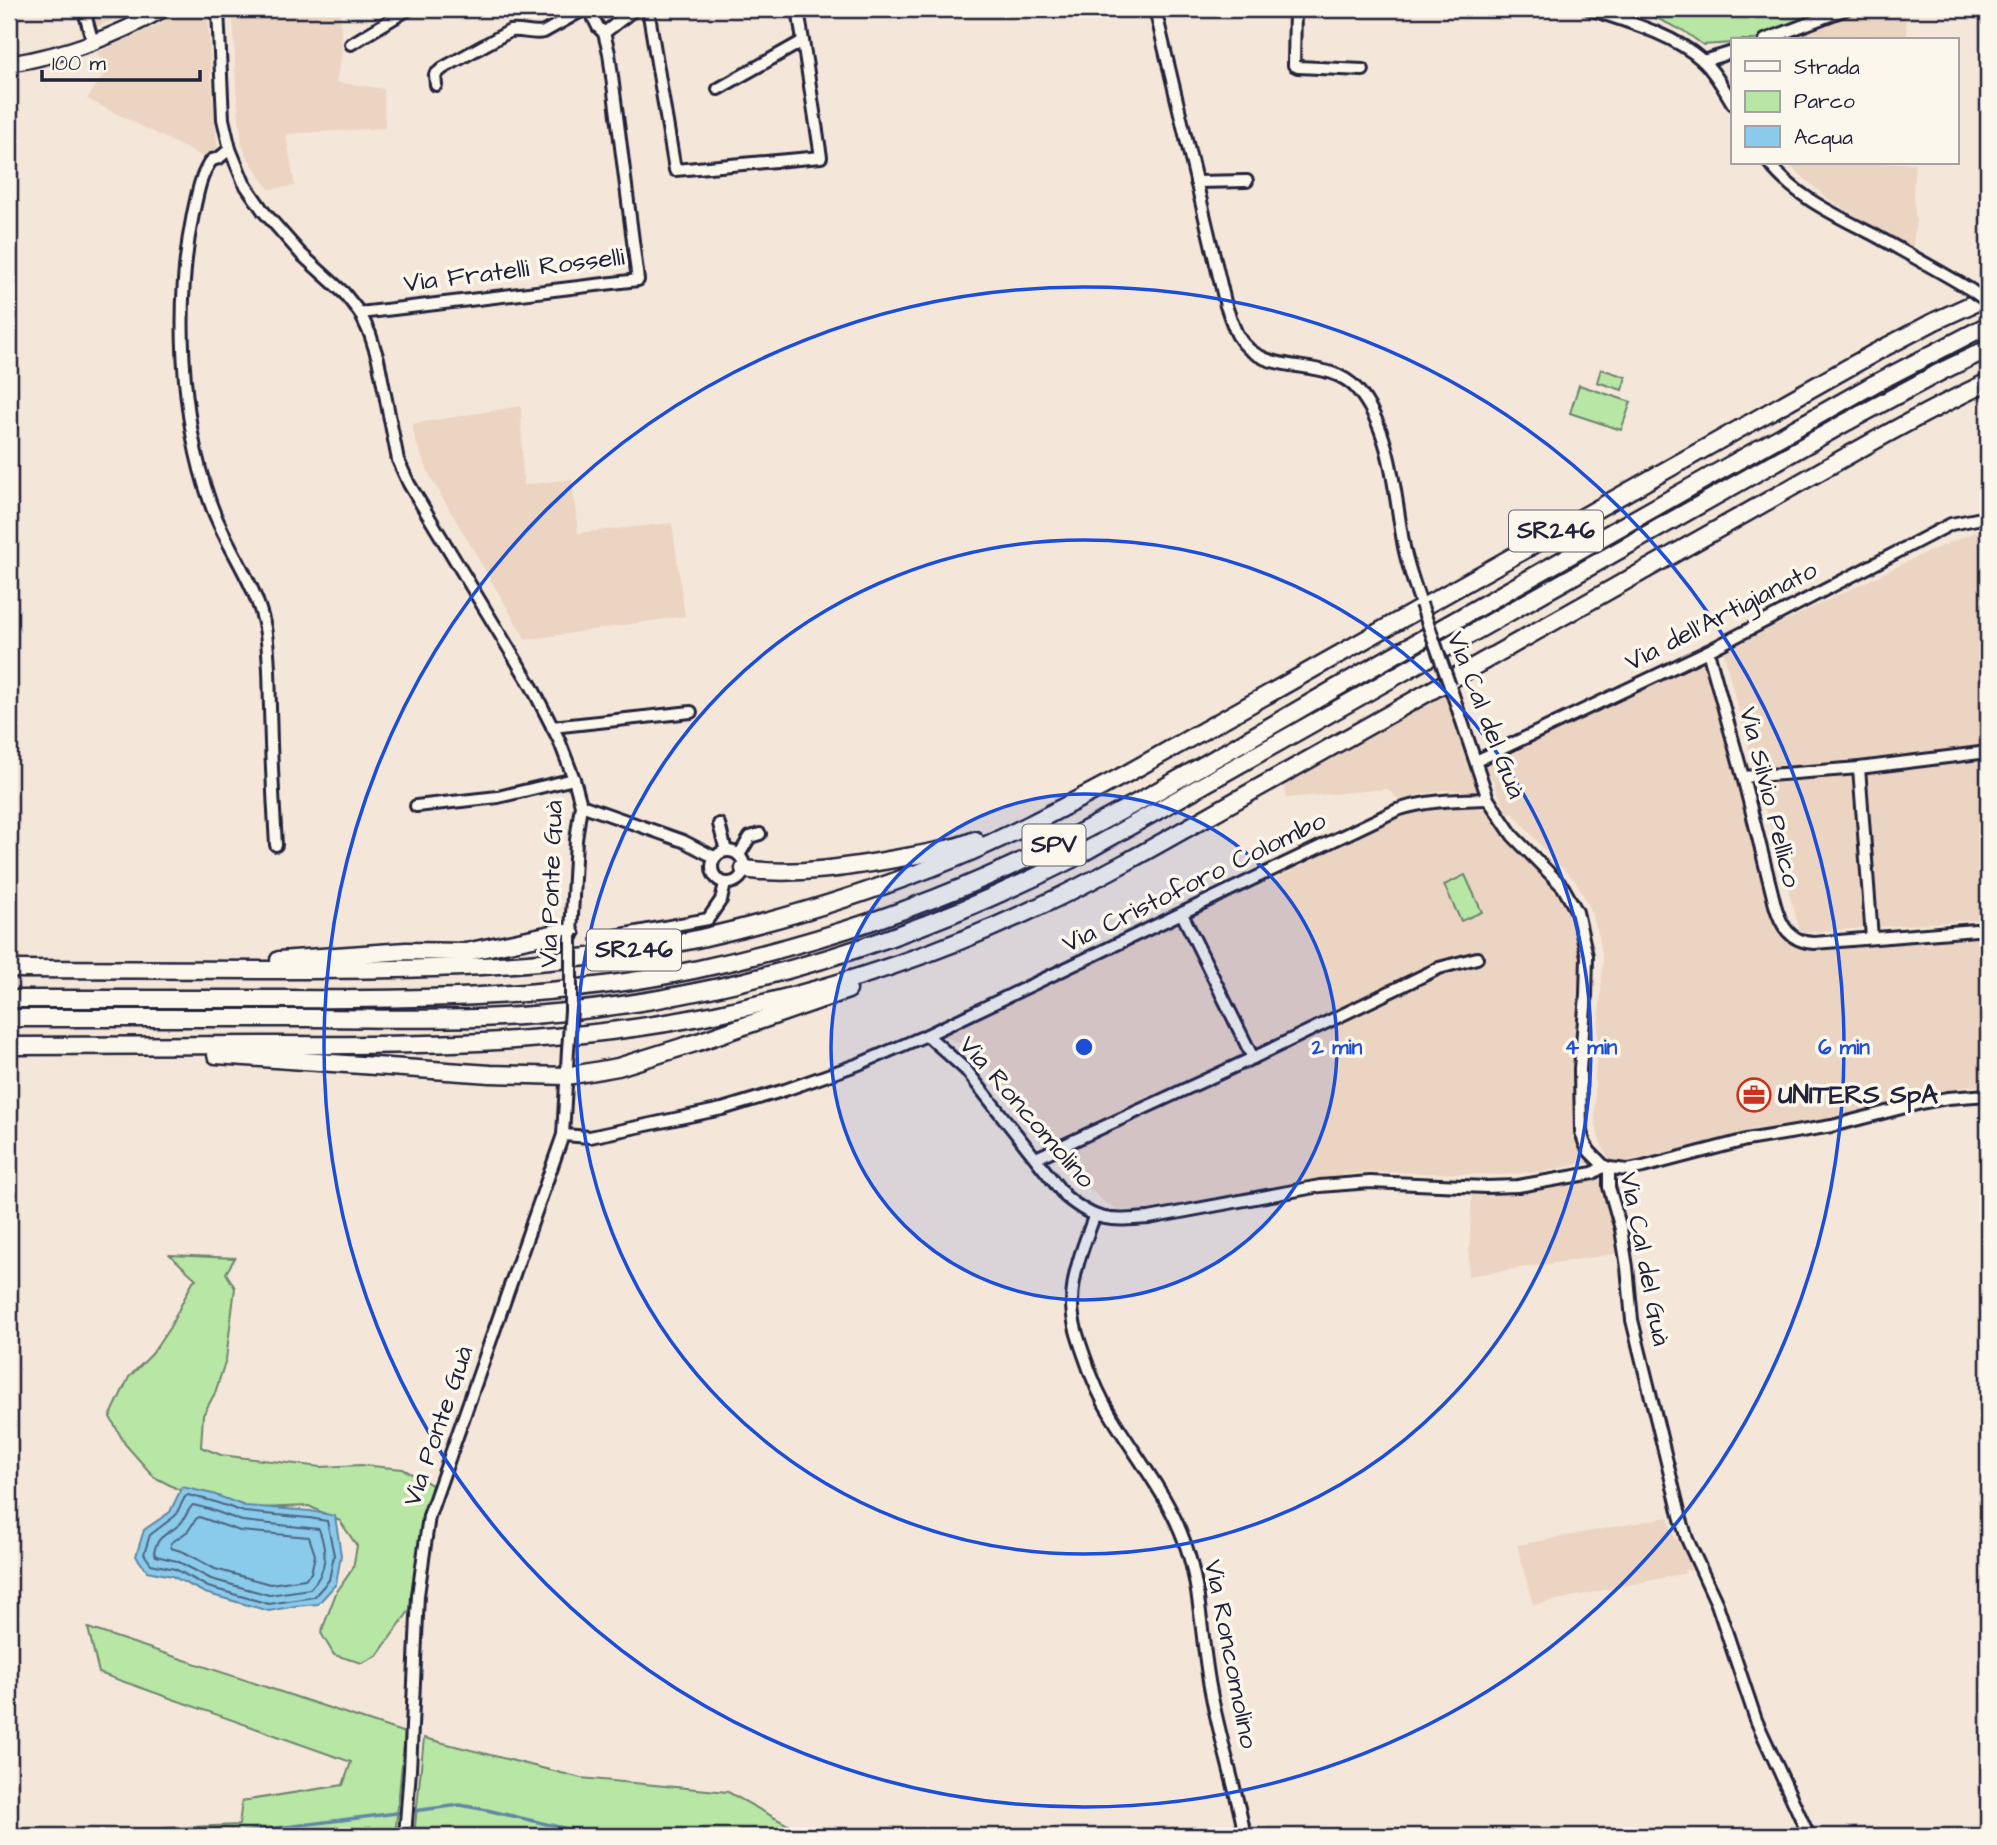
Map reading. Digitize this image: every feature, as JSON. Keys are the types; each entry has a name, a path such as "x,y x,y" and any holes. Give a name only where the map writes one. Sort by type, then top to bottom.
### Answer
{"highway":[{"name":"SR246","path":"9,969 310,970 494,966 552,961 618,953 695,939 764,923 895,882 1010,834 1128,773 1876,352 1988,296"},
{"name":"SPV","path":"9,999 416,999 536,993 695,969 769,953 865,924 989,876 1121,810 1874,384 1988,326"},
{"name":"SPV","path":"9,1018 435,1019 533,1015 647,1000 724,986 897,936 1002,894 1070,860 1832,430 1988,349"},
{"path":"106,1046 489,1074 567,1076 618,1067 698,1042 935,959 989,935 1171,837 1838,461 1988,382"},
{"path":"741,862 773,872 861,864 923,854 965,844 1128,773"},
{"path":"9,1046 394,1046 549,1038 649,1026 715,1014 845,980 919,956 1039,906"},
{"path":"108,968 187,961 259,961 406,951 466,952 561,932 571,934"}],"main road":[{"path":"9,64 47,57 93,43 131,28 164,9"}],"street":[{"path":"91,9 86,18 93,43"},
{"name":"Via Ponte Guà","path":"218,9 223,119 230,149 244,183 264,212 302,254 344,293 359,313 370,334 378,359 398,460 525,675 552,727 574,779 581,805 576,840 571,934 571,1011 563,1135 429,1516 418,1595 405,1836"},
{"path":"351,44 409,9"},
{"path":"436,85 435,75 443,68 510,31 544,32 587,9 604,33 635,9"},
{"path":"648,9 675,170 821,157 798,9"},
{"name":"Via Cal del Guà","path":"1156,9 1226,306 1239,337 1261,358 1336,374 1355,387 1370,410 1380,429 1390,465 1405,551 1421,604 1489,799 1513,836 1563,887 1577,912 1587,956 1580,1069 1581,1132 1590,1152 1606,1167 1621,1229 1632,1320 1681,1519 1691,1548 1717,1604 1756,1720 1809,1836"},
{"path":"1295,9 1294,65 1363,70"},
{"path":"1589,9 1656,33 1688,49 1703,61 1731,101"},
{"path":"1770,38 1846,9"},
{"name":"Via Fratelli Rosselli","path":"359,313 638,280 616,99 604,33"},
{"path":"718,89 803,41"},
{"path":"1703,61 1731,53"},
{"path":"230,149 207,166 191,225 184,290 186,374 192,429 206,491 223,533 254,592 266,631 276,845"},
{"path":"1770,164 1784,180 1815,204 1933,267 1988,302"},
{"path":"1196,181 1247,181"},
{"name":"Via dell'Artigianato","path":"1476,761 1708,651 1951,524 1988,519"},
{"name":"Via Silvio Pellico","path":"1708,651 1779,920 1791,936 1805,942 1872,938"},
{"path":"552,727 691,712"},
{"path":"1743,777 1859,768 1988,752"},
{"path":"1859,768 1872,938 1988,929"},
{"path":"416,806 498,797 574,779"},
{"name":"Via Cristoforo Colombo","path":"563,1135 590,1137 722,1109 859,1064 927,1035 1397,810 1439,800 1489,799"},
{"path":"581,805 683,841 714,857"},
{"path":"719,824 726,851 741,862"},
{"path":"726,851 714,857 711,868 712,874 720,882 731,884 740,878 741,862 750,837 761,834"},
{"path":"598,939 708,919 720,900 725,884"},
{"path":"1182,914 1252,1058"},
{"path":"1036,1158 1439,968 1477,958"},
{"name":"Via Roncomolino","path":"927,1035 966,1070 1065,1196 1094,1217 1121,1221 1320,1186 1370,1182 1518,1186 1593,1172 1606,1167 1628,1170 1746,1140 1832,1126 1921,1103 1988,1095"},
{"name":"Via Roncomolino","path":"1094,1217 1079,1255 1072,1300 1073,1321 1094,1381 1111,1416 1172,1513 1186,1545 1199,1593 1211,1691 1245,1836"}],"shaded area":[{"path":"78,9 139,9 80,34"},
{"path":"184,9 207,9 218,154 210,158 205,158 87,99 107,70 97,53"},
{"path":"233,9 340,9 342,53 336,82 384,89 385,128 286,134 295,186 269,189 246,156 242,144 236,91"},
{"path":"1836,9 1904,9 1908,38 1760,38"},
{"path":"1915,164 1913,193 1916,221 1912,251 1827,198 1786,165"},
{"path":"521,406 523,485 572,479 578,533 672,523 685,616 526,640 431,478 416,443 412,424"},
{"path":"1988,530 1988,747 1754,769 1723,651 1921,555 1975,532"},
{"path":"1709,658 1752,828 1787,940 1797,948 1811,948 1988,935 1988,1085 1968,1086 1856,1114 1754,1129 1651,1157 1610,1163 1599,1139 1595,1120 1595,1074 1603,960 1599,937 1590,908 1577,883 1512,812 1508,813 1494,785 1496,783 1475,760 1483,793 1445,790 1400,801 1387,789 1286,798 1284,781 1446,682 1474,759"},
{"path":"1988,760 1988,919 1800,931 1758,785"},
{"path":"1446,806 1490,809 1564,892 1584,940 1584,1145 1592,1163 1542,1172 1502,1175 1385,1172 1348,1174 1140,1212 1117,1209 1103,1201 1066,1167 974,1050 931,1030 1279,877 1392,820 1421,810"},
{"path":"1586,1179 1606,1180 1628,1252 1468,1276 1472,1190 1544,1188"},
{"path":"1668,1517 1675,1540 1679,1538 1693,1571 1684,1570 1686,1573 1533,1605 1517,1545"}],"green space":[{"path":"1642,9 1836,9 1760,38 1731,38 1731,43 1703,45 1684,31 1643,12"},
{"path":"1601,369 1626,377 1622,390 1597,382"},
{"path":"1579,385 1631,402 1621,430 1570,413"},
{"path":"1465,875 1482,912 1461,921 1444,885"},
{"path":"170,1255 235,1258 226,1273 235,1288 226,1359 215,1393 203,1415 201,1447 221,1455 321,1467 361,1465 403,1469 432,1485 423,1527 414,1604 377,1656 362,1663 334,1655 321,1633 336,1593 353,1568 357,1546 340,1521 309,1506 235,1509 191,1496 154,1477 125,1444 110,1417 129,1377 152,1354 196,1279"},
{"path":"88,1628 405,1733 395,1836 143,1836 166,1828 239,1825 242,1801 343,1785 351,1762 99,1673"},
{"path":"424,1738 581,1778 728,1792 814,1836 414,1836"}],"water":[{"path":"182,1487 213,1494 245,1506 311,1511 335,1516 341,1555 336,1584 318,1604 269,1611 205,1593 172,1576 147,1571 136,1556 144,1530 170,1512"}],"waterway":[{"path":"214,1836 460,1805 597,1836"}],"place":[{"name":"UNITERS SpA","path":"1754,1095"}]}
